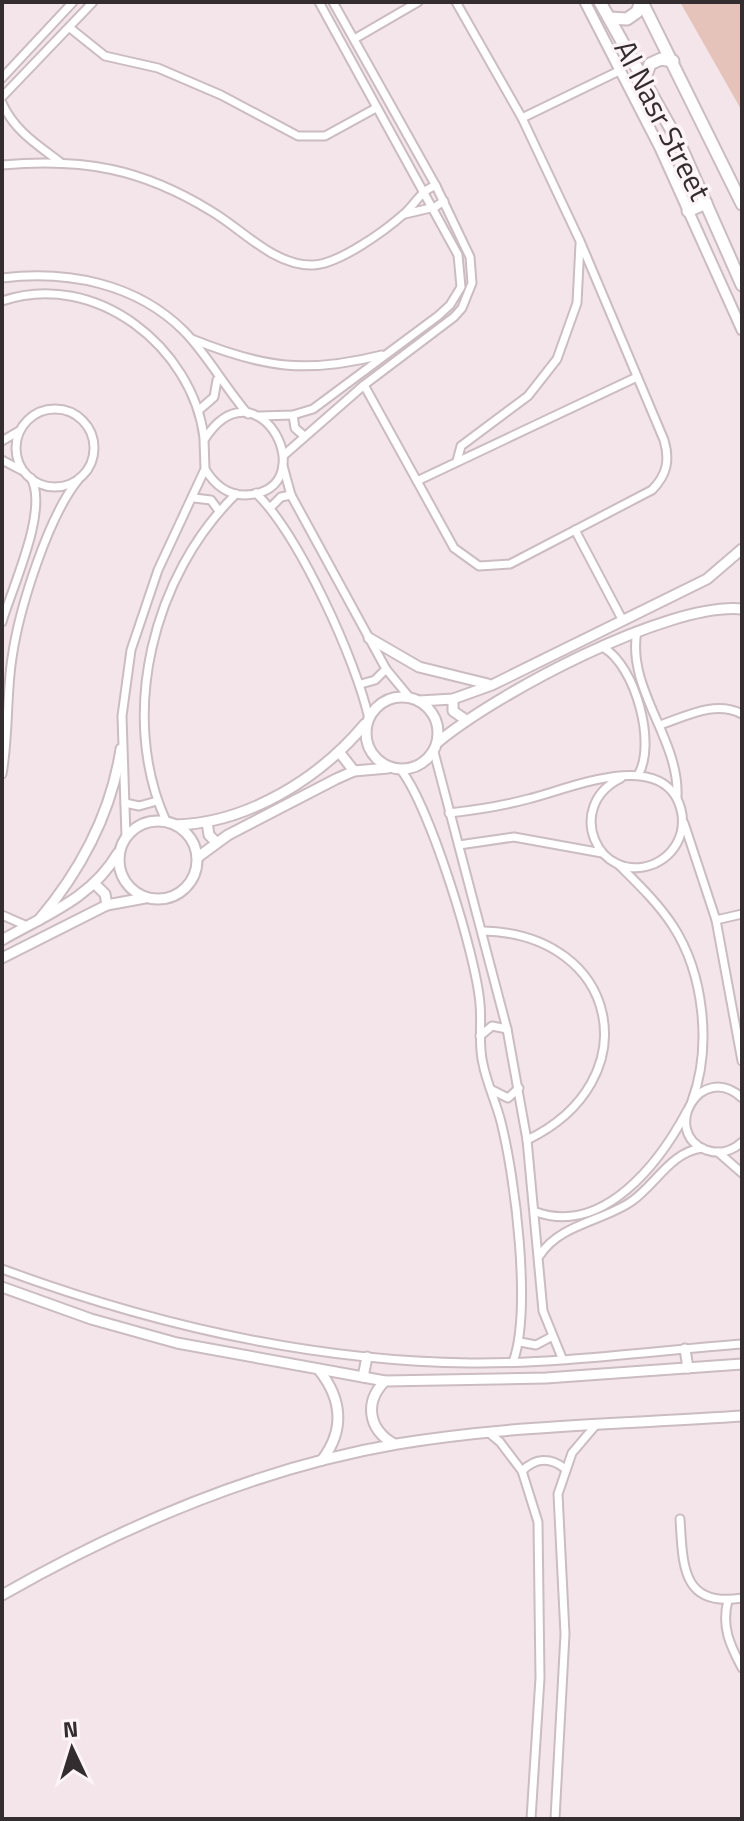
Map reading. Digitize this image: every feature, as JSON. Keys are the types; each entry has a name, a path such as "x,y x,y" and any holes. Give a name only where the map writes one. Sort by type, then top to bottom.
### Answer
{"main road":[{"name":"Al Nasr Street","path":"600,2 644,80 706,203 742,285"},
{"name":"Al Nasr Street","path":"642,2 742,204"},
{"path":"609,18 627,19 637,12 642,2"},
{"path":"644,80 647,69 655,61 673,61"},
{"path":"688,211 706,203"}],"street":[{"path":"2,78 73,2"},
{"path":"62,163 4,116 2,100 93,2"},
{"path":"204,440 225,418 248,414 293,415 322,404 450,305 461,287 458,255 319,2"},
{"path":"205,469 212,481 236,494 256,493 273,482 283,460 303,435 454,317 469,296 472,283 470,257 436,186 351,29 333,2"},
{"path":"349,53 358,42 418,2"},
{"path":"364,385 454,548 479,566 510,564 652,490 665,472 667,451 580,241 522,118 456,2"},
{"path":"585,2 621,70 742,330"},
{"path":"70,28 105,56 158,68 221,95 298,136 325,136 391,107"},
{"path":"340,37 344,31 351,29"},
{"path":"522,118 621,70"},
{"path":"372,100 384,94"},
{"path":"2,165 62,163 109,167 154,181 298,264 328,263 403,215 424,192 436,186"},
{"path":"403,215 433,208 444,201"},
{"path":"457,461 461,446 528,396 557,359 577,303 580,241"},
{"path":"2,278 46,273 82,278 149,305 190,339 217,378 248,414"},
{"path":"4,298 33,295 72,298 97,305 132,322 169,353 199,410 205,469 144,606 125,681 121,749 126,837"},
{"path":"190,339 250,361 292,368 335,366 388,354"},
{"path":"417,481 637,377"},
{"path":"199,410 214,397 217,378"},
{"path":"2,441 36,415 49,410 70,412 82,420 92,435 94,453 87,471 78,480 56,519 21,619 11,658 2,774"},
{"path":"293,415 295,428 303,435"},
{"path":"257,416 274,427 291,495 386,669 437,723 436,747 449,813 483,931 519,1088 536,1212 542,1301 551,1337 562,1358"},
{"path":"2,622 35,517 35,488 17,452 21,429"},
{"path":"2,460 53,487 78,480"},
{"path":"256,493 281,521 361,684 368,720 368,746 377,760 396,769 419,795 456,910 480,1003 480,1036 510,1168 519,1267 520,1342 513,1362"},
{"path":"2,958 107,905 147,898 166,899 183,891 197,870 198,857 191,838 171,823 157,801 149,773 144,722 146,686 154,643 184,563 219,511 236,494"},
{"path":"271,507 281,497 291,495"},
{"path":"194,498 211,500 219,511"},
{"path":"575,530 623,621"},
{"path":"2,940 78,899 95,884 126,837 144,823 207,822 254,806 340,753 381,704 453,699 492,685 707,579 742,549"},
{"path":"198,857 216,842 354,771 416,767 466,720 637,631 692,612 742,609"},
{"path":"637,631 636,662 675,770 677,799 716,920 742,1061"},
{"path":"369,638 419,667 447,677 492,685"},
{"path":"604,648 622,666 647,735 646,760 638,775"},
{"path":"361,684 375,680 386,669"},
{"path":"453,699 453,711 466,720"},
{"path":"660,725 710,708 727,708 742,714"},
{"path":"39,920 66,886 98,829 113,788 121,749"},
{"path":"340,753 354,771"},
{"path":"449,813 504,805 638,775 665,785 677,799"},
{"path":"604,854 590,826 593,806 604,789 621,778"},
{"path":"125,803 139,806 157,801"},
{"path":"618,863 645,866 663,859 676,845 683,817"},
{"path":"207,822 209,835 216,842"},
{"path":"459,845 514,837 604,854 618,863 666,917 693,970 703,1045 700,1081 687,1111 657,1161 624,1192 574,1214 547,1216 536,1212"},
{"path":"119,851 123,880 133,891 147,898"},
{"path":"95,884 105,894 107,905"},
{"path":"716,920 742,914"},
{"path":"2,915 27,926"},
{"path":"483,931 527,937 568,956 593,987 605,1024 602,1062 585,1095 559,1121 527,1140"},
{"path":"480,1036 492,1026 507,1029"},
{"path":"692,1101 707,1089 719,1087 742,1098"},
{"path":"490,1088 500,1097 508,1098 519,1088"},
{"path":"687,1111 689,1135 702,1148 718,1152 730,1150 742,1142"},
{"path":"539,1257 554,1240 623,1207 678,1157 702,1148"},
{"path":"718,1152 742,1173"},
{"path":"2,1269 77,1297 160,1321 367,1357 465,1363 513,1362 740,1344"},
{"path":"2,1287 136,1333 219,1353 385,1381 546,1378 742,1364"},
{"path":"520,1342 536,1345 551,1337"},
{"path":"685,1349 688,1368"},
{"path":"363,1377 367,1357"},
{"path":"319,1370 334,1393 339,1416 335,1439 322,1460"},
{"path":"385,1381 373,1399 371,1410 377,1431 394,1444"},
{"path":"2,1595 96,1545 204,1498 322,1460 394,1444 488,1432 742,1416"},
{"path":"555,1819 565,1634 558,1494 564,1468 577,1445 595,1426"},
{"path":"488,1432 500,1442 522,1471 535,1505 540,1561 539,1703 531,1819"},
{"path":"522,1471 539,1460 553,1461 564,1468"},
{"path":"680,1519 683,1567 688,1581 702,1594 728,1600 742,1598"},
{"path":"728,1600 725,1618 727,1638 742,1668"}],"shaded area":[{"path":"680,2 742,2 742,111"}]}
